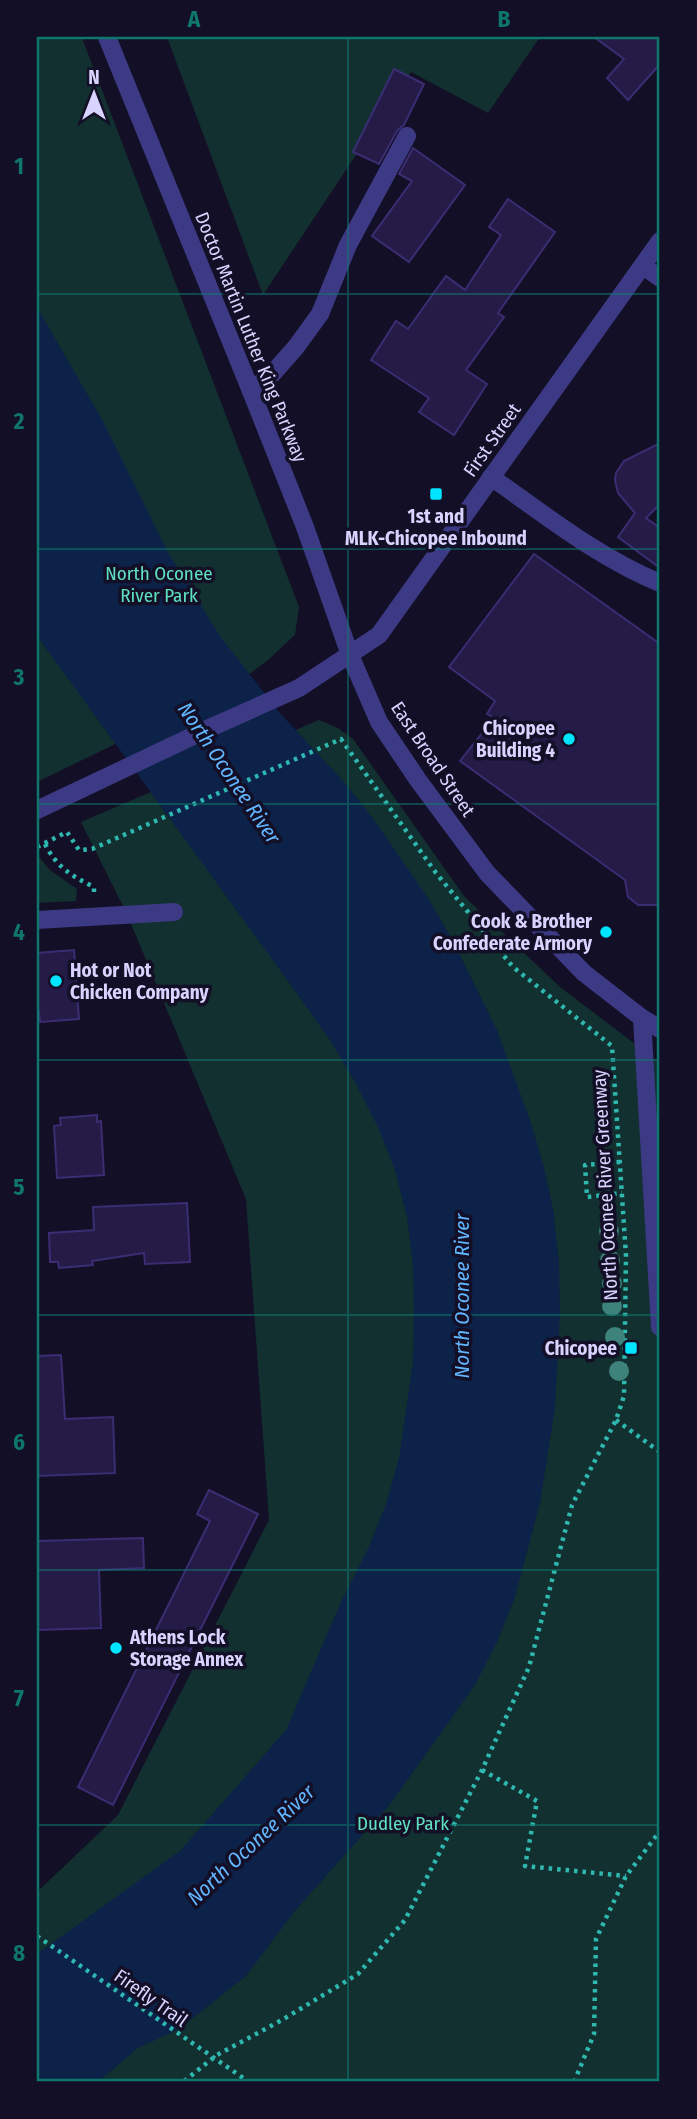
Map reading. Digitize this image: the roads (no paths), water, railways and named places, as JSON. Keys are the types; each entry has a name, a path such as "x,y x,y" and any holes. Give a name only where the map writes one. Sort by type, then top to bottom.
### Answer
{"street":[{"name":"Doctor Martin Luther King Parkway","path":"107,37 305,527 350,654"},
{"path":"251,391 274,372 320,314 348,245 407,135"},
{"name":"First Street","path":"350,654 379,635 660,241"},
{"path":"643,265 660,278"},
{"path":"491,477 566,530 633,571 660,583"},
{"path":"43,808 299,688 350,654"},
{"name":"East Broad Street","path":"350,654 379,722 486,873 584,973 660,1029"},
{"path":"37,920 174,912"},
{"path":"642,1018 660,1327"}],"water":[{"name":"North Oconee River","path":"37,307 104,423 169,554 220,636 279,712 345,783 375,821 430,901 454,943 497,1030 530,1120 554,1214 559,1263 560,1311 555,1408 540,1503 515,1597 497,1642 475,1685 391,1803 294,1912 246,1976 179,2029 138,2048 98,2082 37,2082 37,1954 181,1850 286,1730 341,1602 368,1549 386,1504 399,1458 413,1362 413,1265 407,1217 395,1170 377,1125 330,1040 37,636"}],"place":[{"name":"1st and MLK-Chicopee Inbound","path":"436,494"},
{"name":"Chicopee Building 4","path":"569,739"},
{"name":"Cook & Brother Confederate Armory","path":"606,932"},
{"name":"Hot or Not Chicken Company","path":"56,981"},
{"name":"Chicopee","path":"631,1348"},
{"name":"Athens Lock Storage Annex","path":"116,1648"}],"park label":[{"name":"North Oconee River Park","path":"159,584"},
{"name":"Dudley Park","path":"403,1823"}]}
